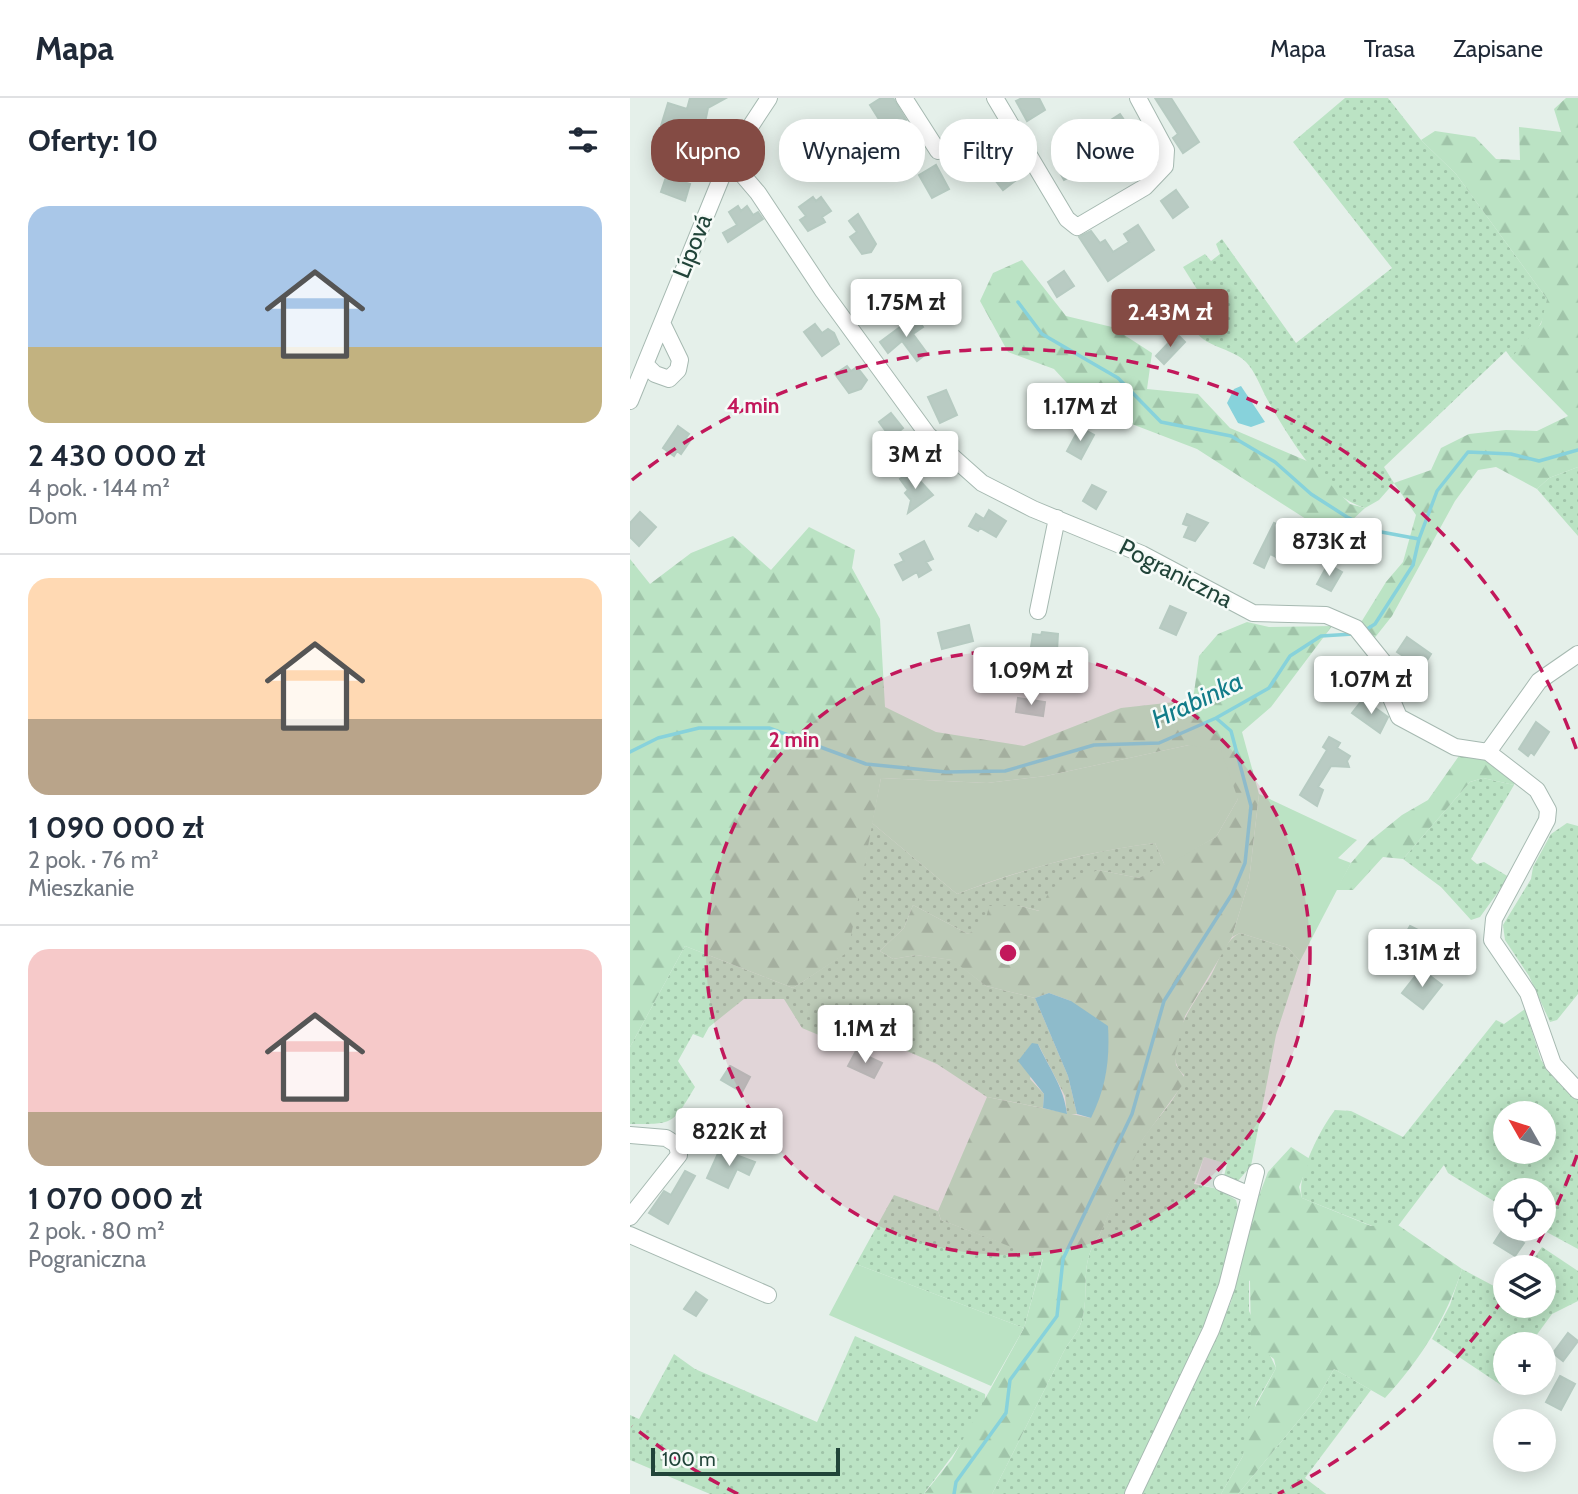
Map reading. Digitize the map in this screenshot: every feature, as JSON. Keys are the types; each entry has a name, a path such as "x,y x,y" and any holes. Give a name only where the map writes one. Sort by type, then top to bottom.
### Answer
{"street":[{"name":"Lípová","path":"755,119 769,98"},
{"path":"904,98 938,151"},
{"path":"995,98 1067,219 1077,227 1145,187 1165,166 1166,150 1138,98"},
{"name":"Lípová","path":"630,401 720,182"},
{"name":"Pograniczna","path":"749,182 823,291 928,435 982,483 1142,554 1253,612 1326,615 1356,628 1385,664 1388,691 1399,717 1455,747 1488,752 1537,790 1548,810 1547,820 1494,919 1492,940 1528,993 1553,1064 1578,1091"},
{"path":"645,364 655,374 670,379 678,370 680,360 662,323"},
{"path":"1038,611 1057,518"},
{"path":"1488,752 1539,681 1578,653"},
{"path":"630,1135 666,1138 677,1145 679,1155 630,1217"},
{"path":"1133,1494 1211,1330 1227,1286 1256,1172"},
{"path":"1222,1183 1250,1195"},
{"path":"630,1235 768,1295"}],"shaded area":[{"path":"1204,1157 1225,1163 1217,1189 1196,1183"}],"green space":[{"path":"1345,98 1388,98 1421,140 1456,174 1547,299 1544,317 1524,346 1511,358 1506,351 1384,467 1394,483 1379,500 1365,508 1335,491 1308,463 1285,430 1246,362 1198,334 1192,320 1203,299 1183,267 1205,254 1211,261 1220,254 1216,244 1222,239 1296,343 1392,268 1293,142"},
{"path":"1566,98 1578,98 1578,467 1549,478 1537,489 1496,467 1478,470 1455,501 1392,616 1373,640 1360,624 1386,582 1403,562 1416,515 1394,483 1431,470 1441,448 1469,434 1506,430 1537,431 1568,416 1511,358 1541,324 1547,299 1456,174 1421,140 1435,131 1475,137 1496,159 1520,160 1519,127 1561,132 1554,109"},
{"path":"1022,260 1066,316 1112,327 1152,353 1147,389 1198,394 1230,428 1307,461 1350,504 1365,508 1334,537 1197,449 1090,408 1054,369 1008,352 980,301 993,273"},
{"path":"1578,467 1578,536 1537,489 1549,478"},
{"path":"809,527 855,550 852,568 880,619 885,707 936,732 1024,746 1121,708 1193,700 1199,656 1218,634 1247,622 1269,627 1332,626 1271,707 1242,732 1259,794 1249,881 1232,937 1185,1016 1175,1055 1176,1065 1186,1080 1143,1139 1088,1259 1085,1304 1079,1328 1064,1351 992,1494 924,1494 952,1459 1024,1328 1043,1259 941,1220 938,1211 987,1097 1091,1118 1071,1001 1049,993 1035,998 986,986 952,960 916,955 893,959 880,951 904,928 913,905 968,934 985,923 989,906 1020,906 1039,911 1051,888 1098,870 1139,878 1216,837 1238,799 1189,745 1046,776 987,783 881,778 848,952 793,988 685,946 630,1047 630,559 650,584 691,553 733,536 771,570"},
{"path":"1189,745 1221,750 1238,799 1216,837 1165,866 1155,843 1054,862 957,894 872,823 881,778 987,783 1046,776"},
{"path":"1461,753 1485,756 1517,777 1514,785 1483,778 1470,782 1403,859 1383,857 1353,890 1336,890 1351,863 1370,841 1402,815 1428,800"},
{"path":"1483,778 1514,785 1471,859 1477,864 1484,862 1509,877 1480,917 1471,920 1441,887 1403,859 1470,782"},
{"path":"1259,794 1357,840 1338,858 1351,863 1300,961 1288,948 1240,933 1232,937 1249,881"},
{"path":"872,823 957,894 1054,862 1155,843 1165,866 1139,878 1098,870 1040,911 1020,906 968,934 913,905 904,928 880,951 893,959 916,955 953,960 986,986 1035,998 1068,1076 1077,1114 1067,1114 1065,1096 1038,1044 1030,1079 1044,1094 1043,1108 987,1097 937,1064 846,1025 838,1043 802,1028 784,999 744,999 709,1027 703,1038 693,1034 678,1061 695,1087 676,1115 671,1120 656,1124 630,1124 630,1047 685,946 793,988 847,952"},
{"path":"1567,823 1578,826 1578,994 1557,1020 1550,1022 1529,976 1505,940 1503,925 1531,879 1533,867 1551,834"},
{"path":"1240,933 1288,948 1300,961 1276,1035 1251,1166 1237,1182 1224,1176 1227,1164 1204,1157 1194,1184 1218,1189 1236,1200 1238,1208 1223,1291 1129,1494 992,1494 1064,1351 1079,1328 1085,1304 1088,1259 1130,1165 1146,1134 1172,1101 1181,1084 1184,1075 1177,1065 1175,1053 1182,1026 1225,947"},
{"path":"1525,1009 1541,1060 1554,1078 1578,1100 1578,1249 1556,1237 1556,1178 1493,1178 1493,1201 1448,1173 1444,1165 1398,1226 1372,1226 1302,1198 1301,1188 1306,1165 1323,1128 1335,1110 1351,1111 1403,1137 1496,1020 1504,1024"},
{"path":"1291,1147 1310,1159 1299,1187 1302,1198 1371,1226 1398,1225 1462,1269 1431,1338 1385,1398 1334,1369 1318,1397 1238,1494 1221,1494 1243,1456 1248,1420 1276,1368 1274,1359 1251,1342 1250,1281 1237,1274 1246,1230 1268,1172"},
{"path":"894,1195 938,1211 941,1220 1043,1258 1024,1328 856,1264"},
{"path":"1542,1247 1554,1255 1536,1255"},
{"path":"1556,1256 1578,1271 1578,1301 1556,1312"},
{"path":"856,1264 1024,1328 991,1386 829,1315"},
{"path":"1462,1269 1493,1286 1493,1318 1549,1318 1539,1332 1493,1332 1493,1380 1432,1339 1450,1305"},
{"path":"1237,1274 1249,1279 1249,1311 1276,1368 1256,1403 1243,1456 1221,1494 1139,1494 1231,1302"},
{"path":"855,1336 985,1394 984,1403 971,1429 924,1494 710,1494 630,1460 630,1415 639,1419 674,1354 695,1369 817,1422"},
{"path":"1334,1369 1371,1390 1305,1478 1326,1494 1238,1494 1318,1397"}],"water":[{"path":"1241,386 1265,422 1251,427 1238,423 1227,403 1234,389"},
{"path":"1049,993 1071,1001 1108,1026 1106,1073 1091,1118 1077,1114 1068,1076 1035,998"},
{"path":"1032,1043 1038,1044 1056,1078 1067,1114 1043,1108 1044,1094 1018,1061"}],"building":[{"path":"690,98 726,98 708,108 706,119 663,119 668,103 687,109"},
{"path":"881,98 893,98 905,119 879,119 870,105"},
{"path":"1022,98 1039,98 1045,110 1026,119 1016,101"},
{"path":"1155,98 1171,98 1199,142 1183,153 1173,138 1178,134"},
{"path":"936,165 939,182 945,182 949,189 932,198 923,182 925,171"},
{"path":"664,182 690,184 685,201 661,192"},
{"path":"997,182 1014,182 1003,190"},
{"path":"1176,190 1188,207 1173,218 1161,201"},
{"path":"813,197 816,201 821,197 831,211 822,217 825,222 808,231 800,220 806,216 799,207"},
{"path":"738,206 741,211 747,206 753,215 758,212 763,219 728,242 723,233 737,225 729,212"},
{"path":"858,214 876,244 871,252 862,254 850,237 857,232 849,221"},
{"path":"1138,225 1154,250 1108,281 1079,237 1091,231 1100,243 1105,240 1113,252 1129,242 1124,234"},
{"path":"1064,271 1074,286 1057,297 1048,282"},
{"path":"915,316 923,327 913,334 927,353 917,361 902,341 888,353 880,342"},
{"path":"815,324 822,333 828,329 834,333 839,344 822,356 804,332"},
{"path":"1177,334 1185,342 1164,364 1156,356"},
{"path":"847,366 851,371 857,367 867,380 861,389 849,393 835,374"},
{"path":"946,390 957,415 940,423 928,397"},
{"path":"891,413 903,428 891,438 879,422"},
{"path":"678,426 689,434 686,438 690,441 681,454 677,451 674,456 663,448"},
{"path":"1080,427 1094,435 1081,459 1067,451"},
{"path":"911,471 933,495 908,513 911,500 900,479"},
{"path":"1092,485 1106,492 1096,509 1083,501"},
{"path":"989,510 1006,521 996,537 980,528 978,531 969,526 976,514 984,519"},
{"path":"640,512 656,527 639,546 630,537 630,523"},
{"path":"1187,514 1208,523 1195,541 1184,537 1189,526 1183,524"},
{"path":"1274,523 1301,532 1292,549 1282,544 1276,557 1270,554 1264,568 1254,563"},
{"path":"924,541 933,559 926,562 931,570 919,577 917,572 903,580 895,565 904,561 900,554"},
{"path":"1328,564 1342,572 1331,591 1317,584"},
{"path":"1170,606 1186,613 1176,635 1160,628"},
{"path":"969,625 973,641 942,649 938,633"},
{"path":"1042,632 1058,634 1057,651 1041,649 1039,661 1029,660 1033,634 1041,635"},
{"path":"1407,637 1431,654 1422,668 1397,652"},
{"path":"1365,662 1373,666 1375,673 1364,698 1351,692"},
{"path":"1018,698 1045,702 1043,716 1016,712"},
{"path":"1363,699 1388,717 1380,733 1352,713"},
{"path":"1536,722 1549,732 1534,755 1531,752 1528,756 1519,749"},
{"path":"1329,737 1340,743 1337,748 1350,756 1347,761 1349,767 1331,766 1318,787 1323,790 1317,806 1300,795 1327,750 1323,747"},
{"path":"1410,926 1426,934 1411,961 1395,952"},
{"path":"1421,969 1442,985 1423,1009 1402,993"},
{"path":"856,1051 882,1063 874,1078 848,1066"},
{"path":"730,1066 750,1077 742,1092 721,1080"},
{"path":"720,1149 755,1162 749,1175 737,1169 728,1188 707,1178"},
{"path":"685,1171 695,1176 668,1224 649,1213 664,1191 671,1195"},
{"path":"1521,1241 1524,1243 1513,1255 1494,1243"},
{"path":"696,1292 707,1300 696,1316 684,1309"},
{"path":"1568,1333 1578,1341 1563,1361 1556,1355 1556,1349"},
{"path":"1560,1376 1575,1384 1561,1410 1546,1402 1550,1395 1556,1395 1556,1383"}],"waterway":[{"path":"1018,302 1042,334 1118,378 1161,422 1231,436 1275,462 1311,494 1347,517 1376,531 1419,539"},
{"name":"Hrabinka","path":"1364,631 1375,624 1413,565 1419,539 1437,491 1468,452 1511,454 1539,461 1578,450"},
{"name":"Hrabinka","path":"630,752 658,738 699,728 769,728 866,764 946,772 1005,771 1094,745 1159,743 1216,718 1269,688 1290,656 1321,636 1353,634"},
{"path":"954,1494 956,1482 1006,1413 1010,1380 1057,1316 1063,1259 1132,1114 1164,1001 1232,894 1245,863 1251,806 1231,731 1216,718"}]}
